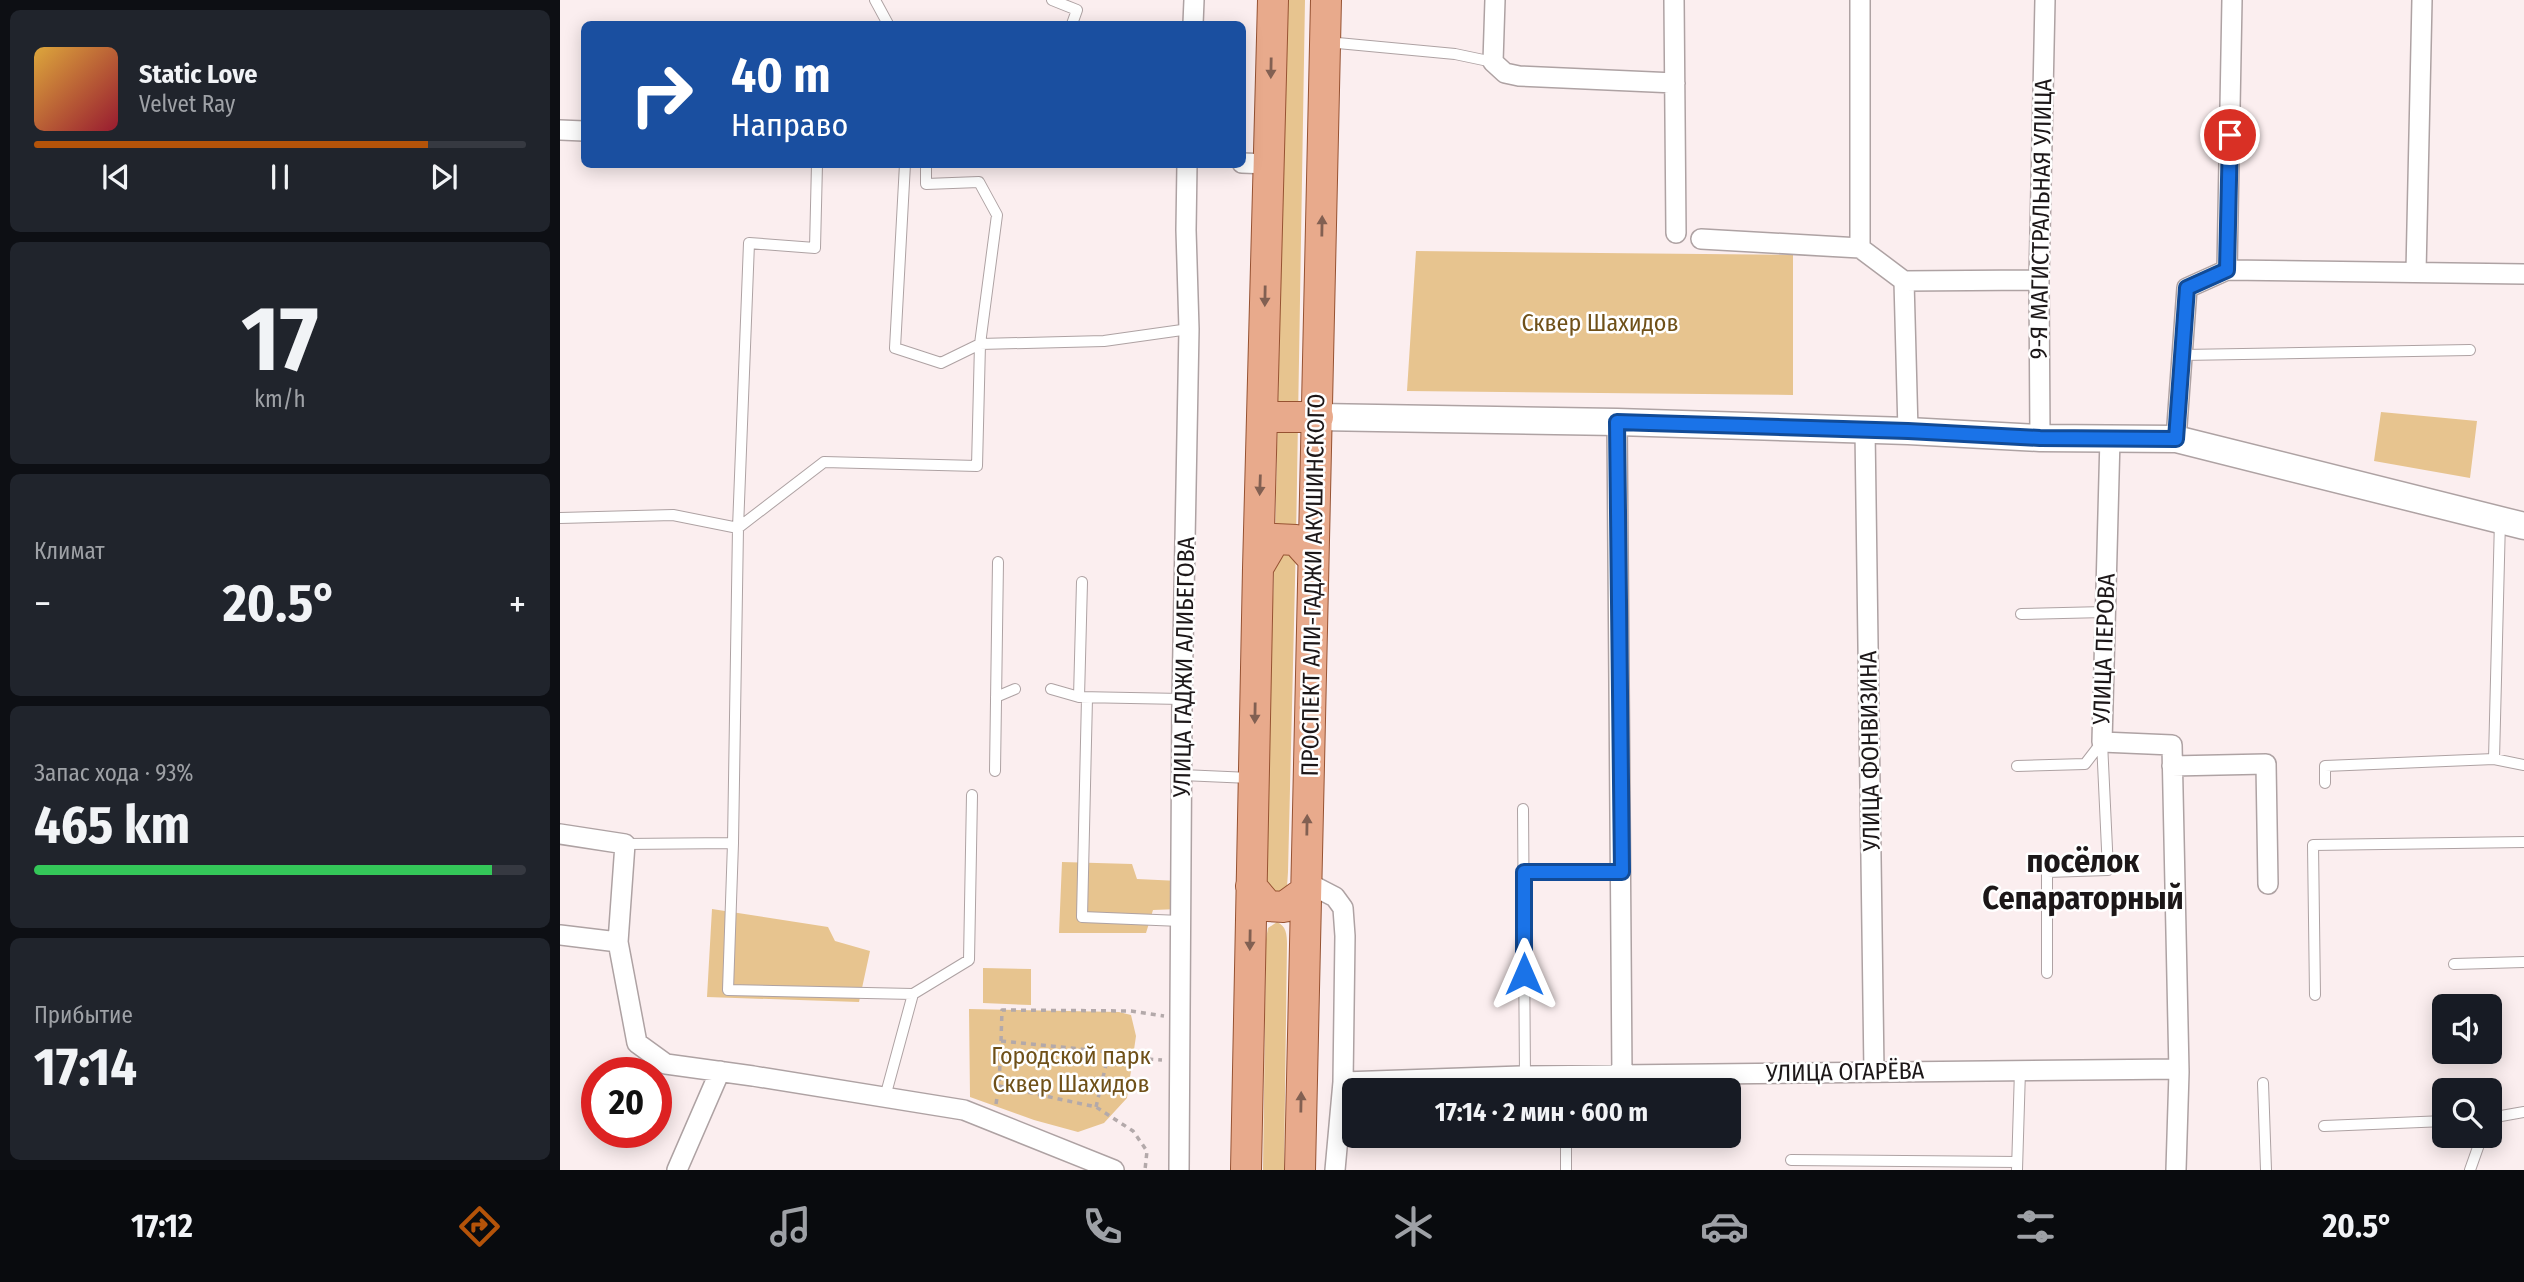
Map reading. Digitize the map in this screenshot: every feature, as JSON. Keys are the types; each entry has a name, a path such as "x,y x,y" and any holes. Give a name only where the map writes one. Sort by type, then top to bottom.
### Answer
{"main road":[{"path":"1246,1170 1262,417 1256,163 1273,0"},
{"name":"ПРОСПЕКТ АЛИ-ГАДЖИ АКУШИНСКОГО","path":"1300,1170 1326,0"},
{"path":"1262,417 1318,417"},
{"path":"1258,568 1275,539 1296,540 1313,559"},
{"path":"1251,886 1268,906 1284,906 1306,886"}],"street":[{"path":"1193,21 1194,0"},
{"path":"1495,0 1493,62 1505,73 1519,76 1675,82"},
{"path":"1674,0 1676,233"},
{"path":"1860,0 1860,248"},
{"name":"9-Я МАГИСТРАЛЬНАЯ УЛИЦА","path":"2040,438 2039,280 2045,0"},
{"path":"2227,270 2232,0"},
{"path":"2416,272 2422,0"},
{"path":"560,130 581,131"},
{"name":"УЛИЦА ГАДЖИ АЛИБЕГОВА","path":"1179,1170 1182,699 1189,329 1187,168"},
{"path":"1701,239 1860,248 1904,281 2039,280"},
{"path":"2176,439 2187,288 2227,270 2524,274"},
{"path":"1904,281 1908,431"},
{"path":"1318,417 1617,422 2040,438 2176,439 2512,523"},
{"path":"1617,422 1622,1076"},
{"name":"УЛИЦА ФОНВИЗИНА","path":"1865,430 1874,1072"},
{"name":"УЛИЦА ПЕРОВА","path":"2110,438 2102,742 2172,745 2172,766"},
{"path":"2176,1170 2179,1069 2172,766 2266,764 2268,884"},
{"path":"560,834 625,844 618,942 637,1043 666,1064 964,1110 1114,1170"},
{"path":"1306,886 1335,897 1343,908 1343,1078"},
{"path":"560,935 618,942"},
{"name":"УЛИЦА ОГАРЁВА","path":"1606,1078 2179,1069"},
{"path":"677,1170 720,1071"},
{"name":"УЛИЦА ОГАРЁВА","path":"1464,1078 1537,1078"},
{"path":"1335,1170 1342,1093"}],"lane":[{"path":"875,0 886,21"},
{"path":"1052,0 1077,10 1073,21"},
{"path":"1325,42 1455,54 1493,62"},
{"path":"817,168 815,248 749,243 738,528 728,990 913,994 969,960 972,796"},
{"path":"905,168 895,348 941,363 980,344 1104,341 1189,329"},
{"path":"560,518 673,515 738,528 824,462 978,466 980,344 997,215 979,182 926,184 926,168"},
{"path":"2182,355 2470,350"},
{"path":"2494,759 2512,523"},
{"path":"995,771 998,562"},
{"path":"1082,582 1082,917 1181,921"},
{"path":"2021,614 2105,612"},
{"path":"996,697 1015,688"},
{"path":"1051,689 1083,697 1182,699"},
{"path":"2017,765 2085,764 2102,742"},
{"path":"2047,973 2047,872 2108,870 2102,742"},
{"path":"2325,783 2325,766 2494,759 2524,765"},
{"path":"1182,775 1254,778"},
{"path":"1523,809 1525,1076"},
{"path":"2315,995 2313,845 2524,842"},
{"path":"625,844 733,843"},
{"path":"1524,872 1622,872"},
{"path":"2454,964 2524,962"},
{"path":"885,1097 913,994"},
{"path":"1791,1160 2017,1166 2020,1070"},
{"path":"2263,1083 2266,1170"},
{"path":"2502,1116 2524,1112"},
{"path":"2324,1126 2432,1122"},
{"path":"1566,1148 1566,1170"},
{"path":"2470,1170 2478,1148"}],"path":[{"path":"1145,1170 1147,1151 1133,1131 1096,1107 999,1086 1002,1010 1131,1011 1164,1015 1163,1027"},
{"path":"1002,1041 1160,1060 1180,1059"},
{"path":"1160,1060 1161,1049"},
{"path":"1096,1107 1109,1052"}],"green space":[{"path":"1287,0 1305,0 1288,872 1287,887 1284,891 1273,893 1264,878 1275,539"},
{"name":"Сквер Шахидов","path":"1416,251 1793,255 1793,395 1407,391"},
{"path":"2381,412 2477,421 2470,478 2374,461"},
{"path":"1062,862 1132,864 1137,879 1179,881 1179,909 1153,910 1146,933 1059,933"},
{"path":"712,909 828,927 835,941 870,951 859,1002 707,997"},
{"path":"1277,922 1284,928 1287,940 1284,1170 1263,1170 1266,939 1268,928"},
{"path":"983,968 1031,969 1031,1005 983,1003"},
{"name":"Городской парк Сквер Шахидов","path":"969,1009 1119,1012 1131,1015 1136,1036 1127,1098 1104,1123 1078,1132 1034,1120 970,1097"}],"district":[{"name":"посёлок Сепараторный","path":"2083,880"}],"route":[{"path":"1524,974 1524,872 1622,872 1617,422 2040,438 2176,439 2187,288 2227,270 2230,135"}]}
